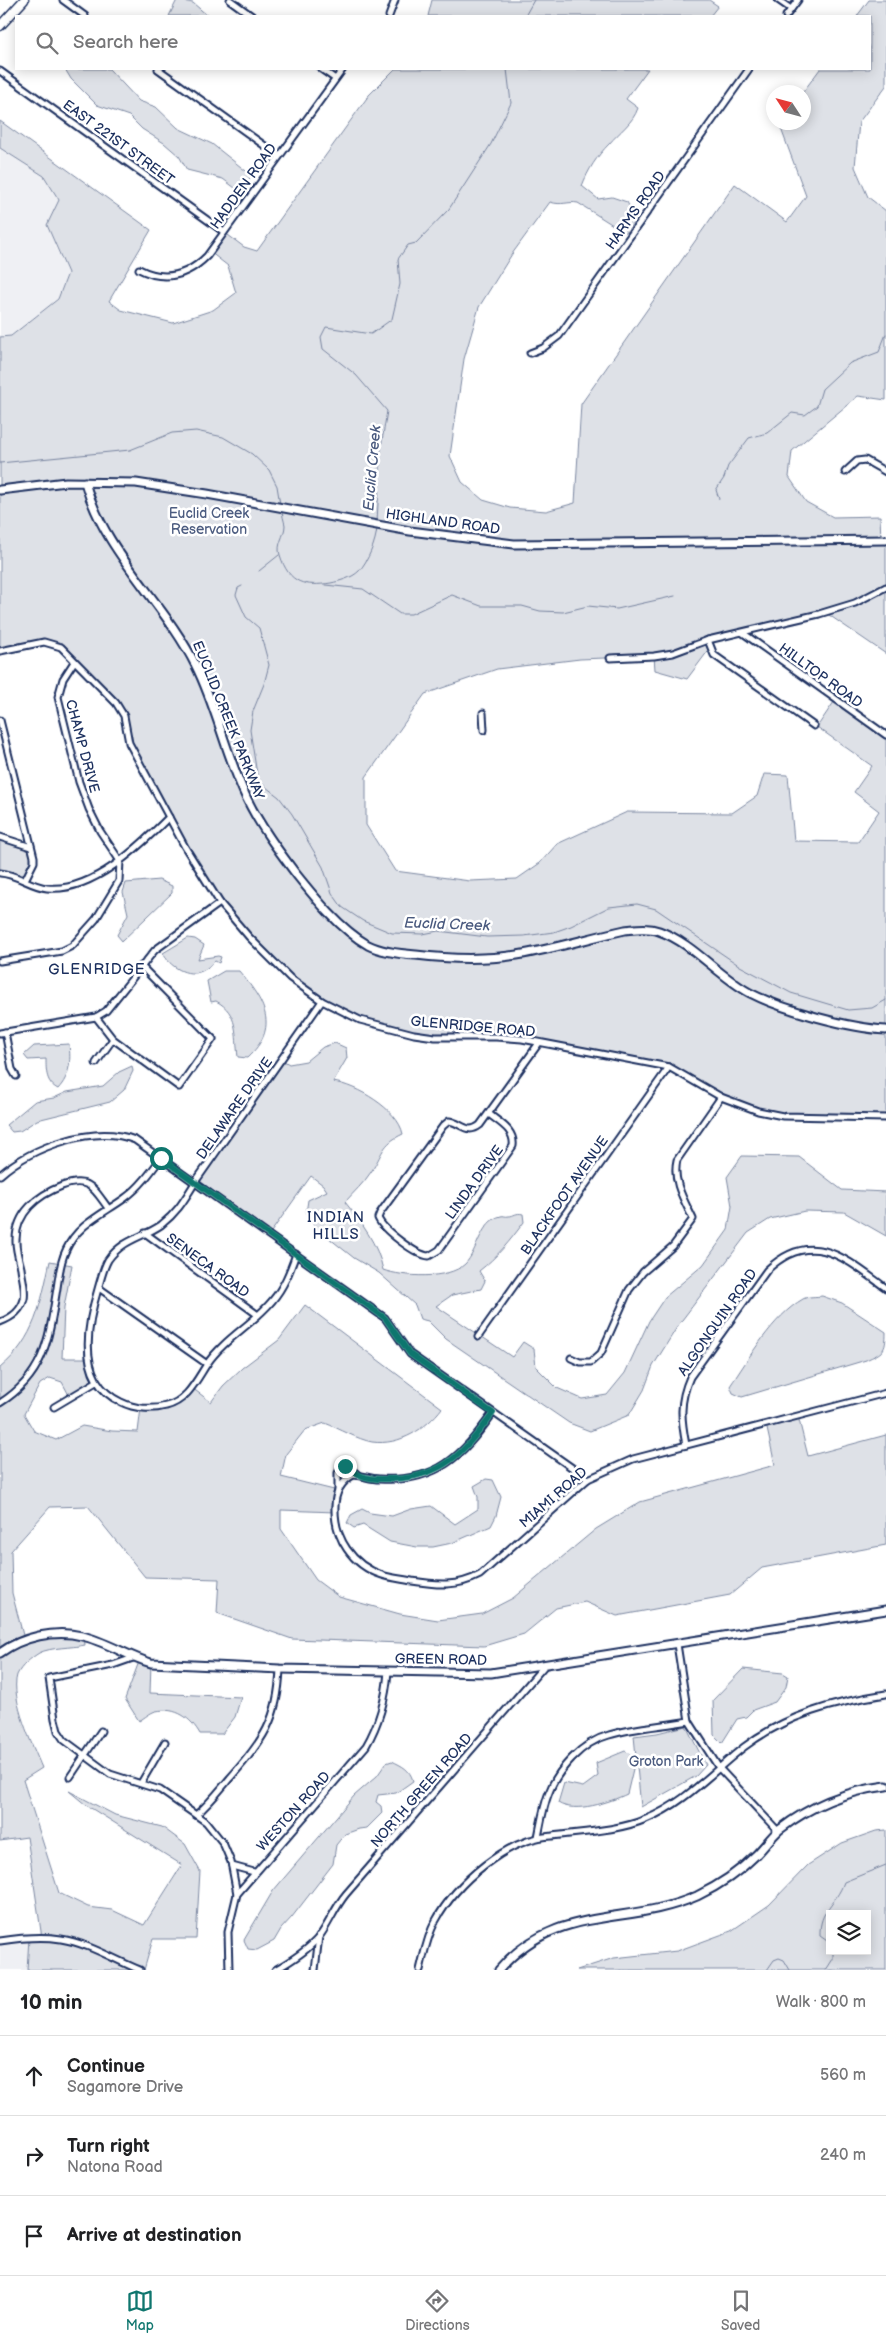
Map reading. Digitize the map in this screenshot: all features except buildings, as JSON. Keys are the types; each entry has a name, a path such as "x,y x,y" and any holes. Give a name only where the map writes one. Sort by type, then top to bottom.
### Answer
{"main road":[{"path":"0,26 24,0"}],"street":[{"path":"62,0 84,15"},
{"path":"230,0 251,15"},
{"path":"389,15 395,0"},
{"path":"778,0 791,9"},
{"path":"787,15 798,0"},
{"path":"159,70 279,156"},
{"path":"322,70 334,78"},
{"name":"HADDEN ROAD","path":"139,269 161,277 185,273 207,256 334,78 342,70"},
{"name":"HARMS ROAD","path":"530,353 543,348 559,336 748,70"},
{"name":"EAST 221ST STREET","path":"0,71 224,232"},
{"path":"845,472 857,461 865,460 886,472"},
{"name":"HIGHLAND ROAD","path":"0,490 17,486 85,482 136,484 257,503 410,531 514,544 886,540"},
{"name":"EUCLID CREEK PARKWAY","path":"85,482 96,517 108,537 184,642 207,692 225,747 247,800 266,832 314,897 350,932 369,946 391,952 445,958 493,958 518,955 640,928 658,931 676,940 750,993 805,1014 886,1030"},
{"path":"610,658 664,655 708,640 819,614 855,603 886,587"},
{"name":"HILLTOP ROAD","path":"743,633 886,735"},
{"path":"708,640 714,655 814,726"},
{"name":"GLENRIDGE ROAD","path":"0,651 44,642 61,647 120,708 124,716 129,743 185,847 220,903 290,978 322,1001 360,1020 414,1034 435,1037 496,1037 539,1043 669,1068 721,1097 758,1111 783,1116 886,1118"},
{"name":"CHAMP DRIVE","path":"74,662 63,679 58,697 79,782 89,809 100,831 120,861"},
{"path":"483,712 484,730"},
{"path":"0,720 34,862 25,880"},
{"path":"0,873 9,874 48,888 72,885 120,861 169,817"},
{"path":"0,837 31,847"},
{"path":"0,961 62,951 72,946 96,919 115,891 121,874 120,861"},
{"path":"16,1076 12,1069 2,1032 96,1017 113,1005 155,950 220,903"},
{"path":"96,1017 113,1039 179,1087 213,1039 142,966"},
{"name":"DELAWARE DRIVE","path":"96,1382 89,1364 88,1349 90,1321 104,1269 113,1255 127,1242 159,1226 180,1209 196,1182 322,1001"},
{"path":"96,1062 113,1039"},
{"path":"489,1114 539,1043"},
{"name":"BLACKFOOT AVENUE","path":"478,1336 669,1068"},
{"path":"570,1358 580,1362 591,1362 601,1353 620,1306 629,1290 643,1272 673,1246 693,1219 674,1172 677,1160 721,1097"},
{"name":"LINDA DRIVE","path":"489,1114 510,1131 514,1140 513,1146 439,1250 429,1256 420,1255 380,1223 378,1218 383,1208 443,1126 449,1121 456,1122 468,1130 474,1130 489,1114"},
{"path":"0,1175 14,1163 46,1147 83,1137 106,1134 123,1135 135,1140 385,1318 410,1354 588,1479"},
{"path":"0,1403 32,1375 43,1356 50,1332 61,1263 66,1249 83,1226 126,1197 140,1184 161,1158"},
{"path":"0,1322 15,1314 24,1300 24,1289 16,1242 23,1216 37,1198 64,1186 80,1182 96,1189 108,1208"},
{"name":"SENECA ROAD","path":"145,1233 258,1315"},
{"name":"ALGONQUIN ROAD","path":"686,1445 680,1416 683,1398 690,1377 767,1270 778,1259 794,1251 810,1248 827,1250 842,1257 886,1288"},
{"path":"54,1407 96,1382 106,1393 127,1405 153,1408 168,1406 180,1400 192,1388 207,1364 231,1338 272,1302 282,1288 296,1254"},
{"path":"99,1288 207,1364"},
{"name":"MIAMI ROAD","path":"359,1475 347,1479 341,1485 335,1500 335,1521 340,1537 356,1560 382,1575 426,1583 458,1584 480,1575 588,1479 617,1464 886,1393"},
{"path":"338,1491 338,1473 342,1466 351,1469 359,1475 378,1479 406,1478 435,1471 460,1455 471,1444 493,1413"},
{"name":"GREEN ROAD","path":"0,1652 11,1644 39,1635 81,1635 134,1658 151,1663 280,1669 491,1673 886,1610"},
{"path":"678,1644 689,1722 719,1768 778,1831"},
{"path":"134,1658 113,1665 49,1678 58,1731 64,1740 84,1757 123,1780 141,1783 160,1790 206,1822 223,1843 232,1866 237,1894"},
{"name":"NORTH GREEN ROAD","path":"275,1970 320,1936 346,1894 547,1663"},
{"path":"196,1814 235,1773 262,1740 271,1724 276,1703 280,1669"},
{"name":"WESTON ROAD","path":"229,1970 228,1932 237,1894 254,1872 366,1746 382,1714 388,1671"},
{"path":"420,1970 428,1939 435,1922 447,1903 470,1876 511,1849 538,1837 570,1834 645,1820 669,1808 768,1730 813,1710 850,1700 886,1694"},
{"path":"538,1837 547,1797 555,1779 570,1760 588,1746 608,1735 689,1722"},
{"path":"70,1777 102,1731"},
{"path":"141,1783 165,1742"},
{"path":"499,1970 522,1948 556,1928 584,1920 658,1908 696,1896 726,1880 755,1856 778,1831 808,1810 851,1792 886,1786"},
{"path":"232,1866 254,1872"},
{"name":"NORTH GREEN ROAD","path":"315,1970 320,1936"},
{"path":"0,1941 24,1938 62,1939 82,1945 140,1970"}],"shaded area":[{"path":"0,148 44,176 59,200 54,244 68,273 58,299 11,336 0,337"},
{"path":"29,1938 38,1970 0,1970 0,1941"}],"green space":[{"path":"177,0 193,3 207,15 170,15"},
{"path":"432,0 709,0 718,6 711,15 428,15"},
{"name":"Euclid Creek Reservation","path":"869,0 886,0 886,86 859,122 855,167 868,197 886,211 886,400 858,396 792,451 789,477 806,502 833,517 880,516 881,540 886,540 886,654 826,613 708,640 711,647 687,679 655,670 654,656 580,659 497,669 425,694 366,777 366,825 395,871 470,881 517,879 540,863 557,844 627,812 732,813 757,796 764,774 788,775 794,841 858,842 879,811 854,792 872,766 817,727 836,699 886,735 886,1118 783,1116 739,1104 672,1069 522,1039 435,1037 383,1027 322,1001 290,978 220,903 202,875 129,743 120,708 61,647 44,642 0,651 0,337 11,336 58,299 68,273 47,225 59,200 44,176 0,148 0,121 151,230 109,301 121,310 173,323 213,310 236,293 228,266 210,252 224,232 244,247 257,251 369,95 394,70 647,70 626,99 638,108 636,113 597,158 582,186 598,199 612,197 627,202 636,219 627,232 624,232 578,203 558,204 550,202 512,254 479,307 464,359 450,456 462,482 483,500 510,508 546,511 575,503 581,404 735,184 787,222 806,196 781,130 811,130 811,85 808,85 819,70 871,70 871,15 858,15"},
{"path":"66,70 110,70 139,101 156,107 178,128 212,144 251,175 246,187 239,191 223,179 187,170 179,156 164,143 142,129 129,116 97,105 71,79"},
{"path":"0,837 31,847 34,857 25,880 0,873"},
{"path":"159,880 172,886 172,893 122,941 117,935 128,914 123,892 126,883"},
{"path":"188,938 195,939 204,945 198,959 218,956 221,957 219,963 215,961 204,970 196,973 185,972 174,966 163,953"},
{"path":"224,971 239,971 256,993 265,1014 264,1036 247,1058 238,1057 236,1033 229,1012 216,1001 211,1002 207,981"},
{"path":"335,1043 346,1048 347,1058 333,1082 364,1093 385,1107 399,1125 403,1134 386,1146 368,1176 345,1202 363,1225 373,1242 383,1270 425,1276 448,1273 465,1264 484,1230 494,1219 519,1213 523,1214 524,1222 519,1229 486,1266 479,1271 485,1281 481,1289 452,1295 436,1306 512,1357 523,1342 534,1349 536,1367 557,1388 582,1399 607,1395 625,1373 649,1321 665,1297 703,1265 728,1230 732,1206 727,1177 742,1156 799,1157 842,1190 886,1192 886,1236 844,1212 805,1211 770,1219 748,1233 679,1324 653,1366 644,1390 629,1415 590,1431 569,1423 446,1339 428,1321 420,1319 415,1305 379,1273 354,1258 315,1227 306,1213 308,1200 327,1191 323,1185 311,1176 269,1235 196,1182 281,1059 289,1064 306,1061 323,1047"},
{"path":"69,1044 69,1068 65,1079 58,1089 49,1080 46,1059 28,1060 24,1055 34,1046"},
{"path":"132,1066 133,1071 124,1090 110,1102 37,1120 20,1131 12,1132 6,1125 35,1101 54,1098 67,1092 103,1086 119,1072"},
{"path":"50,1261 72,1265 64,1307 62,1358 88,1358 96,1382 70,1397 62,1382 50,1378 40,1384 24,1414 34,1431 56,1440 82,1426 112,1431 138,1432 141,1408 168,1406 192,1388 211,1402 223,1386 242,1368 279,1340 305,1305 442,1408 421,1429 402,1438 382,1443 360,1439 325,1423 305,1430 286,1454 281,1477 338,1491 335,1512 281,1510 281,1529 316,1580 339,1597 400,1614 438,1620 482,1614 513,1598 596,1529 640,1502 775,1465 766,1424 798,1416 808,1456 886,1435 886,1545 762,1568 730,1595 617,1616 585,1602 556,1608 524,1634 484,1646 292,1639 217,1613 219,1579 145,1577 88,1506 50,1507 11,1551 12,1593 24,1639 39,1635 84,1636 85,1645 49,1650 33,1657 17,1675 16,1685 19,1709 23,1722 42,1768 23,1780 59,1893 88,1907 112,1910 144,1925 182,1865 86,1805 69,1791 115,1815 162,1827 185,1844 200,1871 196,1939 153,1939 144,1970 27,1970 29,1938 42,1938 27,1837 0,1841 0,1368 12,1357 29,1332 39,1306"},
{"path":"822,1296 842,1303 886,1332 884,1348 866,1360 742,1397 733,1393 730,1386 762,1338 782,1316 803,1299"},
{"path":"486,1479 493,1480 501,1497 491,1526 452,1543 433,1547 417,1547 390,1542 363,1525 354,1528 347,1523 351,1515 362,1509 370,1513 392,1516 411,1509 431,1506 455,1524 478,1509 478,1497 474,1486"},
{"path":"140,1659 151,1663 150,1693 241,1697 235,1717 222,1734 200,1734 192,1723 182,1715 170,1711 154,1712 139,1721 125,1699"},
{"path":"743,1669 783,1673 788,1676 786,1687 775,1702 753,1710 746,1717 737,1719 722,1743 714,1735 713,1700"},
{"name":"Groton Park","path":"686,1726 706,1765 696,1776 641,1807 634,1736"},
{"path":"625,1751 633,1756 633,1769 627,1794 592,1806 574,1807 558,1803 564,1783 583,1787 598,1776 596,1763"},
{"path":"392,1761 408,1771 413,1781 396,1793 378,1795 376,1802 381,1806 382,1813 367,1828 345,1834 336,1845 333,1864 281,1929 274,1941 257,1950 248,1949 244,1940 273,1891 354,1796 377,1776 386,1763"},
{"path":"886,1830 886,1970 577,1970 614,1958 677,1951 731,1931 769,1905 808,1865 842,1843 876,1831"}],"waterway":[{"name":"Euclid Creek","path":"526,15 534,0"},
{"name":"Euclid Creek","path":"377,522 381,447 387,411 356,375 323,349 321,337 326,327 371,334 392,319 400,284 398,259 408,245 416,243 449,209 491,144 511,103 507,70"},
{"path":"719,499 716,490 724,478 728,466 749,438 767,433 792,413 805,415 817,406 822,389 850,363 879,352 886,334"},
{"name":"Euclid Creek","path":"0,463 130,450 172,433 196,431 223,437 252,454 269,470 277,486 280,504"},
{"name":"Euclid Creek","path":"282,510 285,525 279,547 280,555 293,578 306,584 331,583 353,576 362,567 371,551 377,528"},
{"name":"Euclid Creek","path":"259,571 279,555"},
{"path":"325,585 363,589 400,614 411,614 452,595 481,606 522,606 540,611 563,612 588,606 617,609 675,596"},
{"name":"Euclid Creek","path":"242,586 238,588 236,595 246,617 259,628 269,665 264,684 253,711 250,730 258,781 279,797 292,814 323,867 332,893 342,907 363,921 392,933 423,934 438,931 487,937 524,936 554,932 571,926 609,907 637,904 656,909 740,966 791,993 848,1010 872,1008 886,1000"},
{"path":"827,1910 841,1890 844,1882 886,1865"},
{"path":"826,1912 820,1927 820,1936 826,1940"},
{"path":"826,1970 833,1959 833,1955"},
{"path":"767,1970 774,1960 779,1958 784,1960 790,1970"}],"district":[{"name":"GLENRIDGE","path":"97,969"},
{"name":"INDIAN HILLS","path":"336,1226"}],"route":[{"path":"161,1158 385,1318 392,1325 410,1354 493,1413 471,1444 460,1455 435,1471 406,1478 378,1479 359,1475 345,1466"}]}
